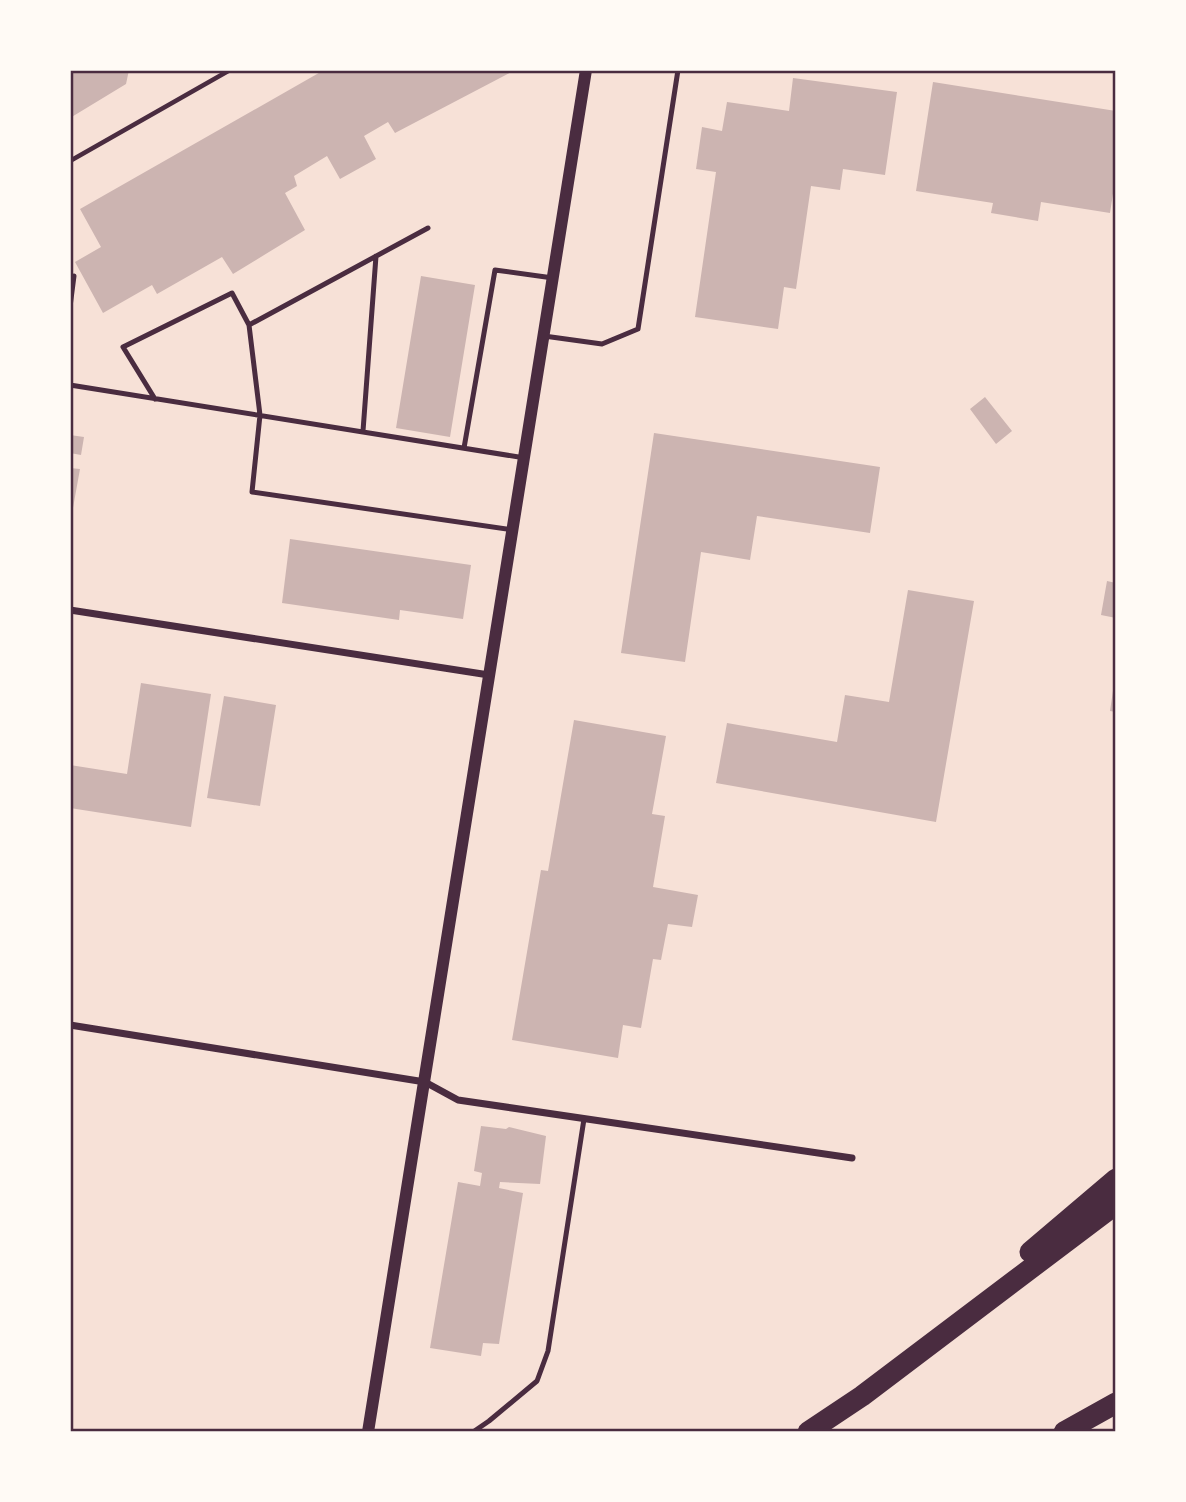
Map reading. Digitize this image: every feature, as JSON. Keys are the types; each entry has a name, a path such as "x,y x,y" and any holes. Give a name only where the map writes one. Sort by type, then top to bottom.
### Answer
{"highway":[{"path":"862,1396 1116,1179"},
{"path":"808,1432 862,1396 1116,1203"},
{"path":"1065,1432 1116,1403"},
{"path":"1077,1432 1116,1412"}],"street":[{"path":"368,1432 586,70"},
{"path":"70,610 490,675"},
{"path":"70,1025 425,1082 458,1100 852,1158"}],"lane":[{"path":"544,335 602,344 638,329 678,70"},
{"path":"249,325 428,228"},
{"path":"363,431 376,256"},
{"path":"464,448 495,270 553,278"},
{"path":"70,307 74,276"},
{"path":"155,400 123,348 232,293 249,325 260,415 252,492 513,530"},
{"path":"70,385 525,458"},
{"path":"473,1432 537,1381 548,1351 584,1119"}],"path":[{"path":"70,161 230,70"}],"building":[{"path":"71,70 129,70 126,84 70,118"},
{"path":"324,70 515,70 395,133 388,122 364,136 376,159 340,179 327,156 294,176 297,186 285,193 305,230 233,274 222,257 157,294 152,285 103,313 75,262 101,247 80,209"},
{"path":"793,78 897,92 885,175 843,169 840,190 811,186 796,289 784,287 778,329 695,317 716,172 696,169 702,127 722,131 727,102 789,111"},
{"path":"933,82 1116,111 1116,174 1110,213 1041,202 1038,221 991,213 993,203 916,191"},
{"path":"421,276 475,285 450,437 396,428"},
{"path":"985,397 1012,431 996,444 970,409"},
{"path":"654,433 880,467 870,533 757,516 750,560 701,552 685,662 621,653"},
{"path":"70,435 84,437 81,455 70,453"},
{"path":"70,468 80,469 71,519 70,519"},
{"path":"290,539 471,565 463,619 400,610 399,620 282,603"},
{"path":"1107,581 1116,583 1116,618 1101,615"},
{"path":"908,590 974,601 936,822 716,783 727,723 837,742 845,695 889,702"},
{"path":"141,683 211,694 191,827 70,808 70,765 127,774"},
{"path":"1116,684 1116,712 1110,711"},
{"path":"224,696 276,705 260,806 207,798"},
{"path":"574,720 666,736 652,814 665,816 653,887 698,895 692,927 668,924 661,960 653,959 641,1028 623,1025 618,1058 512,1040 541,870 548,871"},
{"path":"481,1126 506,1129 509,1127 546,1136 540,1184 500,1182 499,1188 523,1193 499,1344 483,1343 481,1356 430,1348 458,1182 480,1186 482,1173 474,1171"}]}
